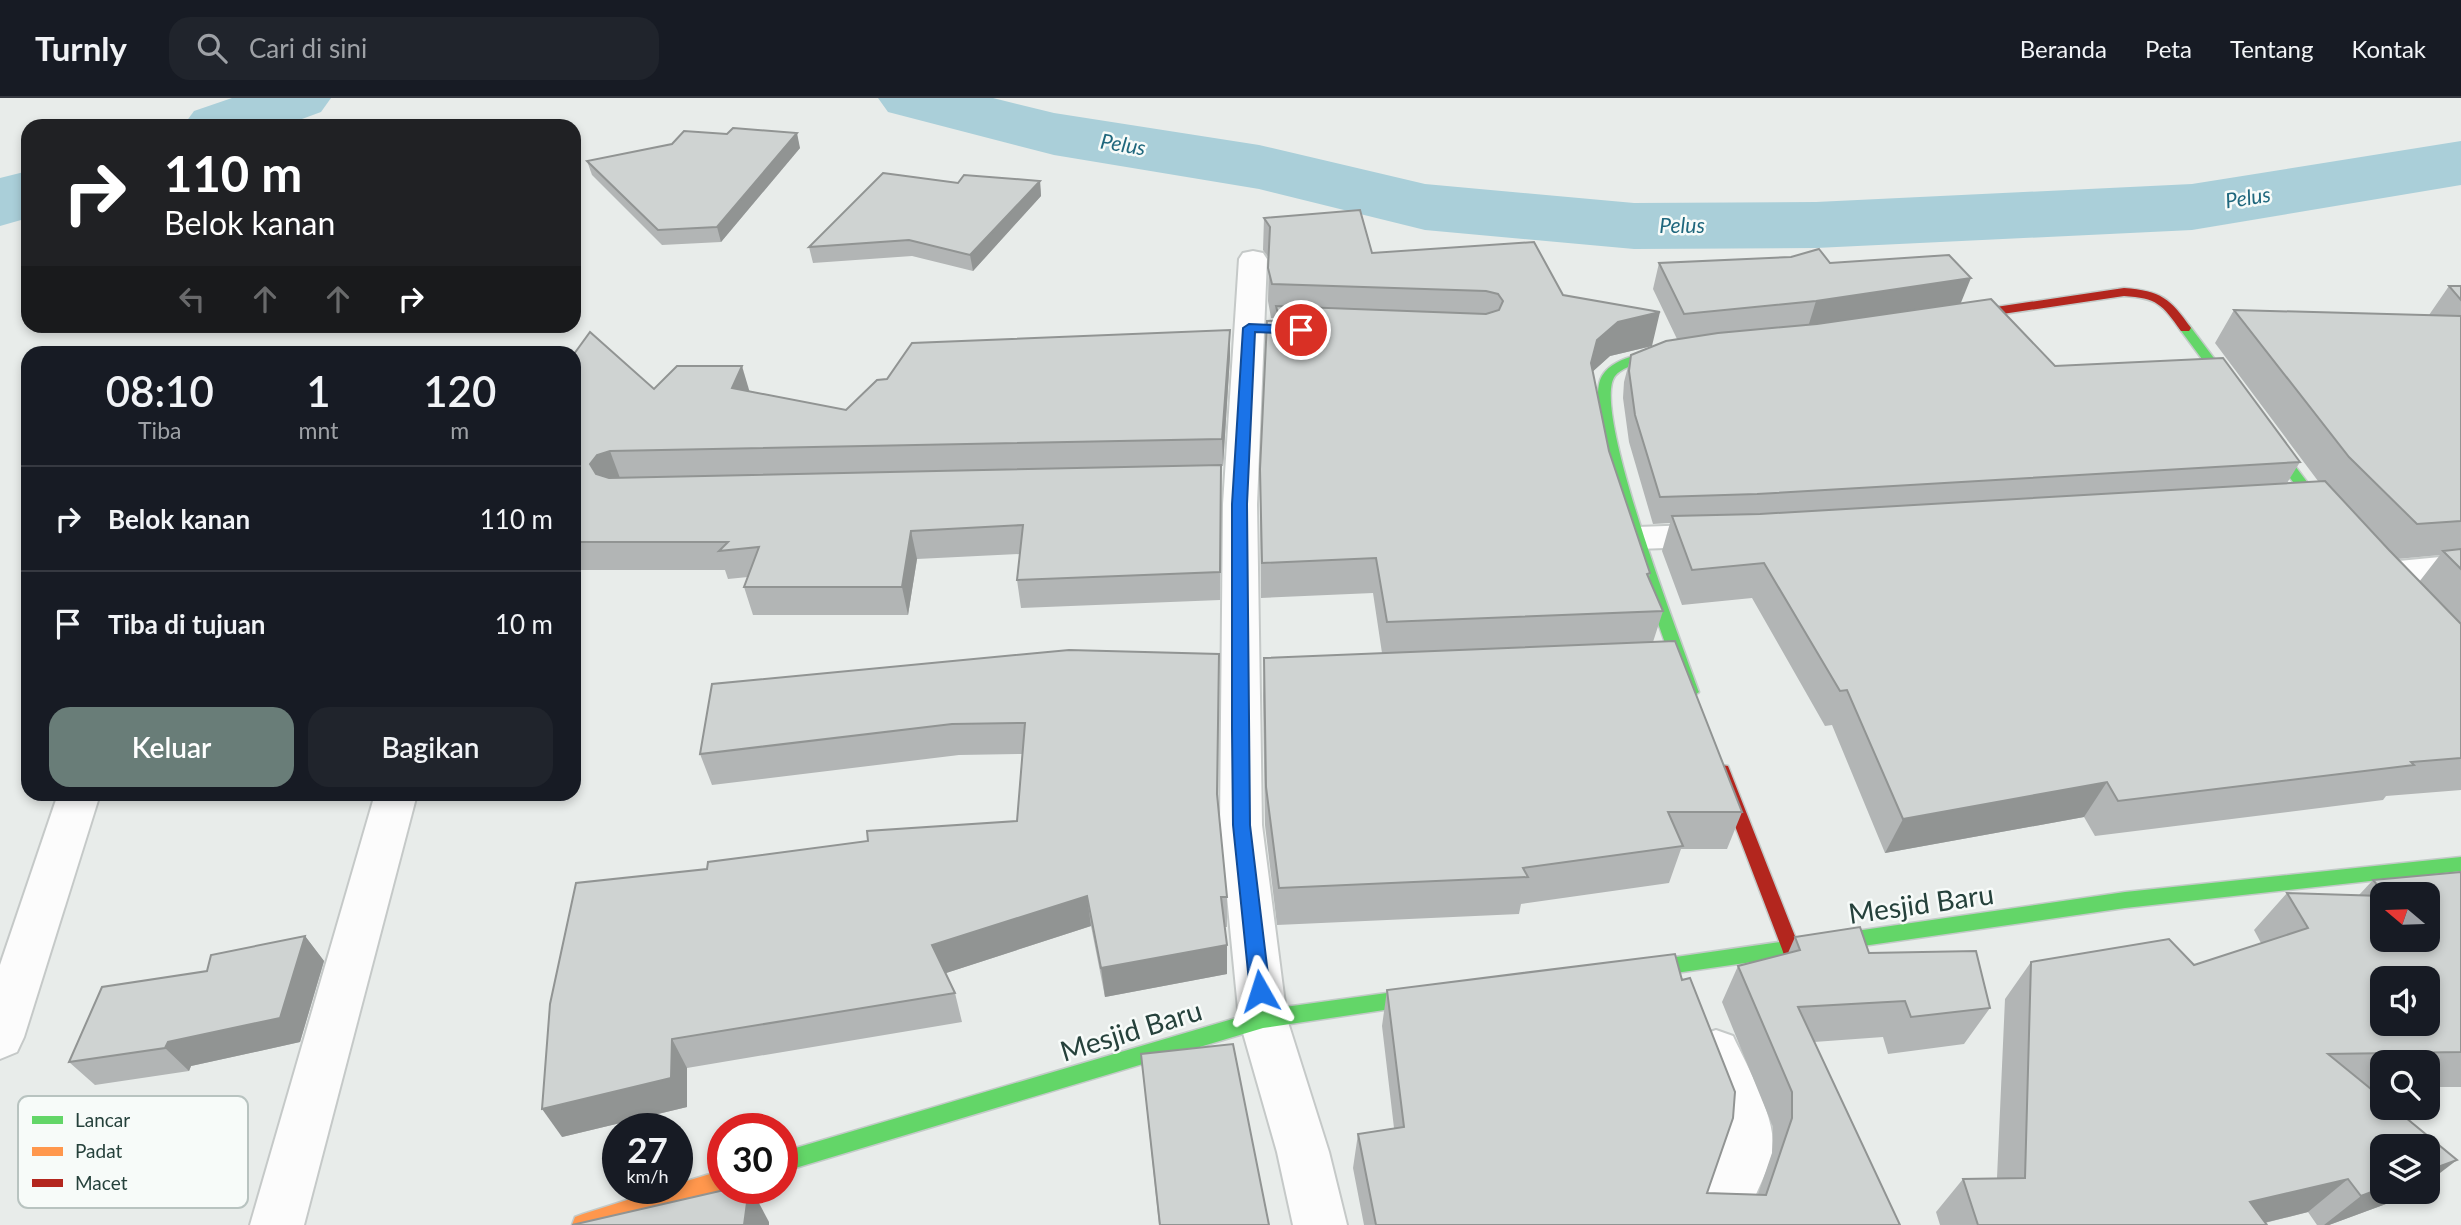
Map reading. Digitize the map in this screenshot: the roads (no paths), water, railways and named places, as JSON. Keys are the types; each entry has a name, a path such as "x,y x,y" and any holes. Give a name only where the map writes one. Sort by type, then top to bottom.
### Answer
{"street":[{"path":"1253,259 1263,328 1227,479 1239,680 1241,825 1263,1018 1303,1152 1320,1225"},
{"path":"1927,321 2124,292 2142,293 2164,299 2312,501 2345,538"},
{"path":"1699,350 1623,364 1607,376 1602,397 1620,485 1679,662 1699,712"},
{"path":"2270,504 2312,501"},
{"path":"1638,538 1748,535"},
{"path":"2382,578 2461,567"},
{"path":"1638,663 1679,662"},
{"path":"1239,680 1280,678"},
{"path":"1718,762 1791,949"},
{"path":"0,1037 77,801"},
{"path":"277,1225 394,801"},
{"name":"Mesjid Baru","path":"1615,973 1694,995 1791,949 2125,900 2461,864"},
{"name":"Mesjid Baru","path":"798,1158 1263,1018 1452,992"},
{"path":"1694,995 1748,1141 1722,1207 1719,1225"},
{"path":"583,1225 707,1185"}],"waterway":[{"name":"Pelus","path":"238,119 297,98"},
{"name":"Pelus","path":"912,98 1054,134 1259,167 1425,207 1634,226 1816,225 2192,207 2461,163"},
{"name":"Pelus","path":"0,203 21,196"}]}
